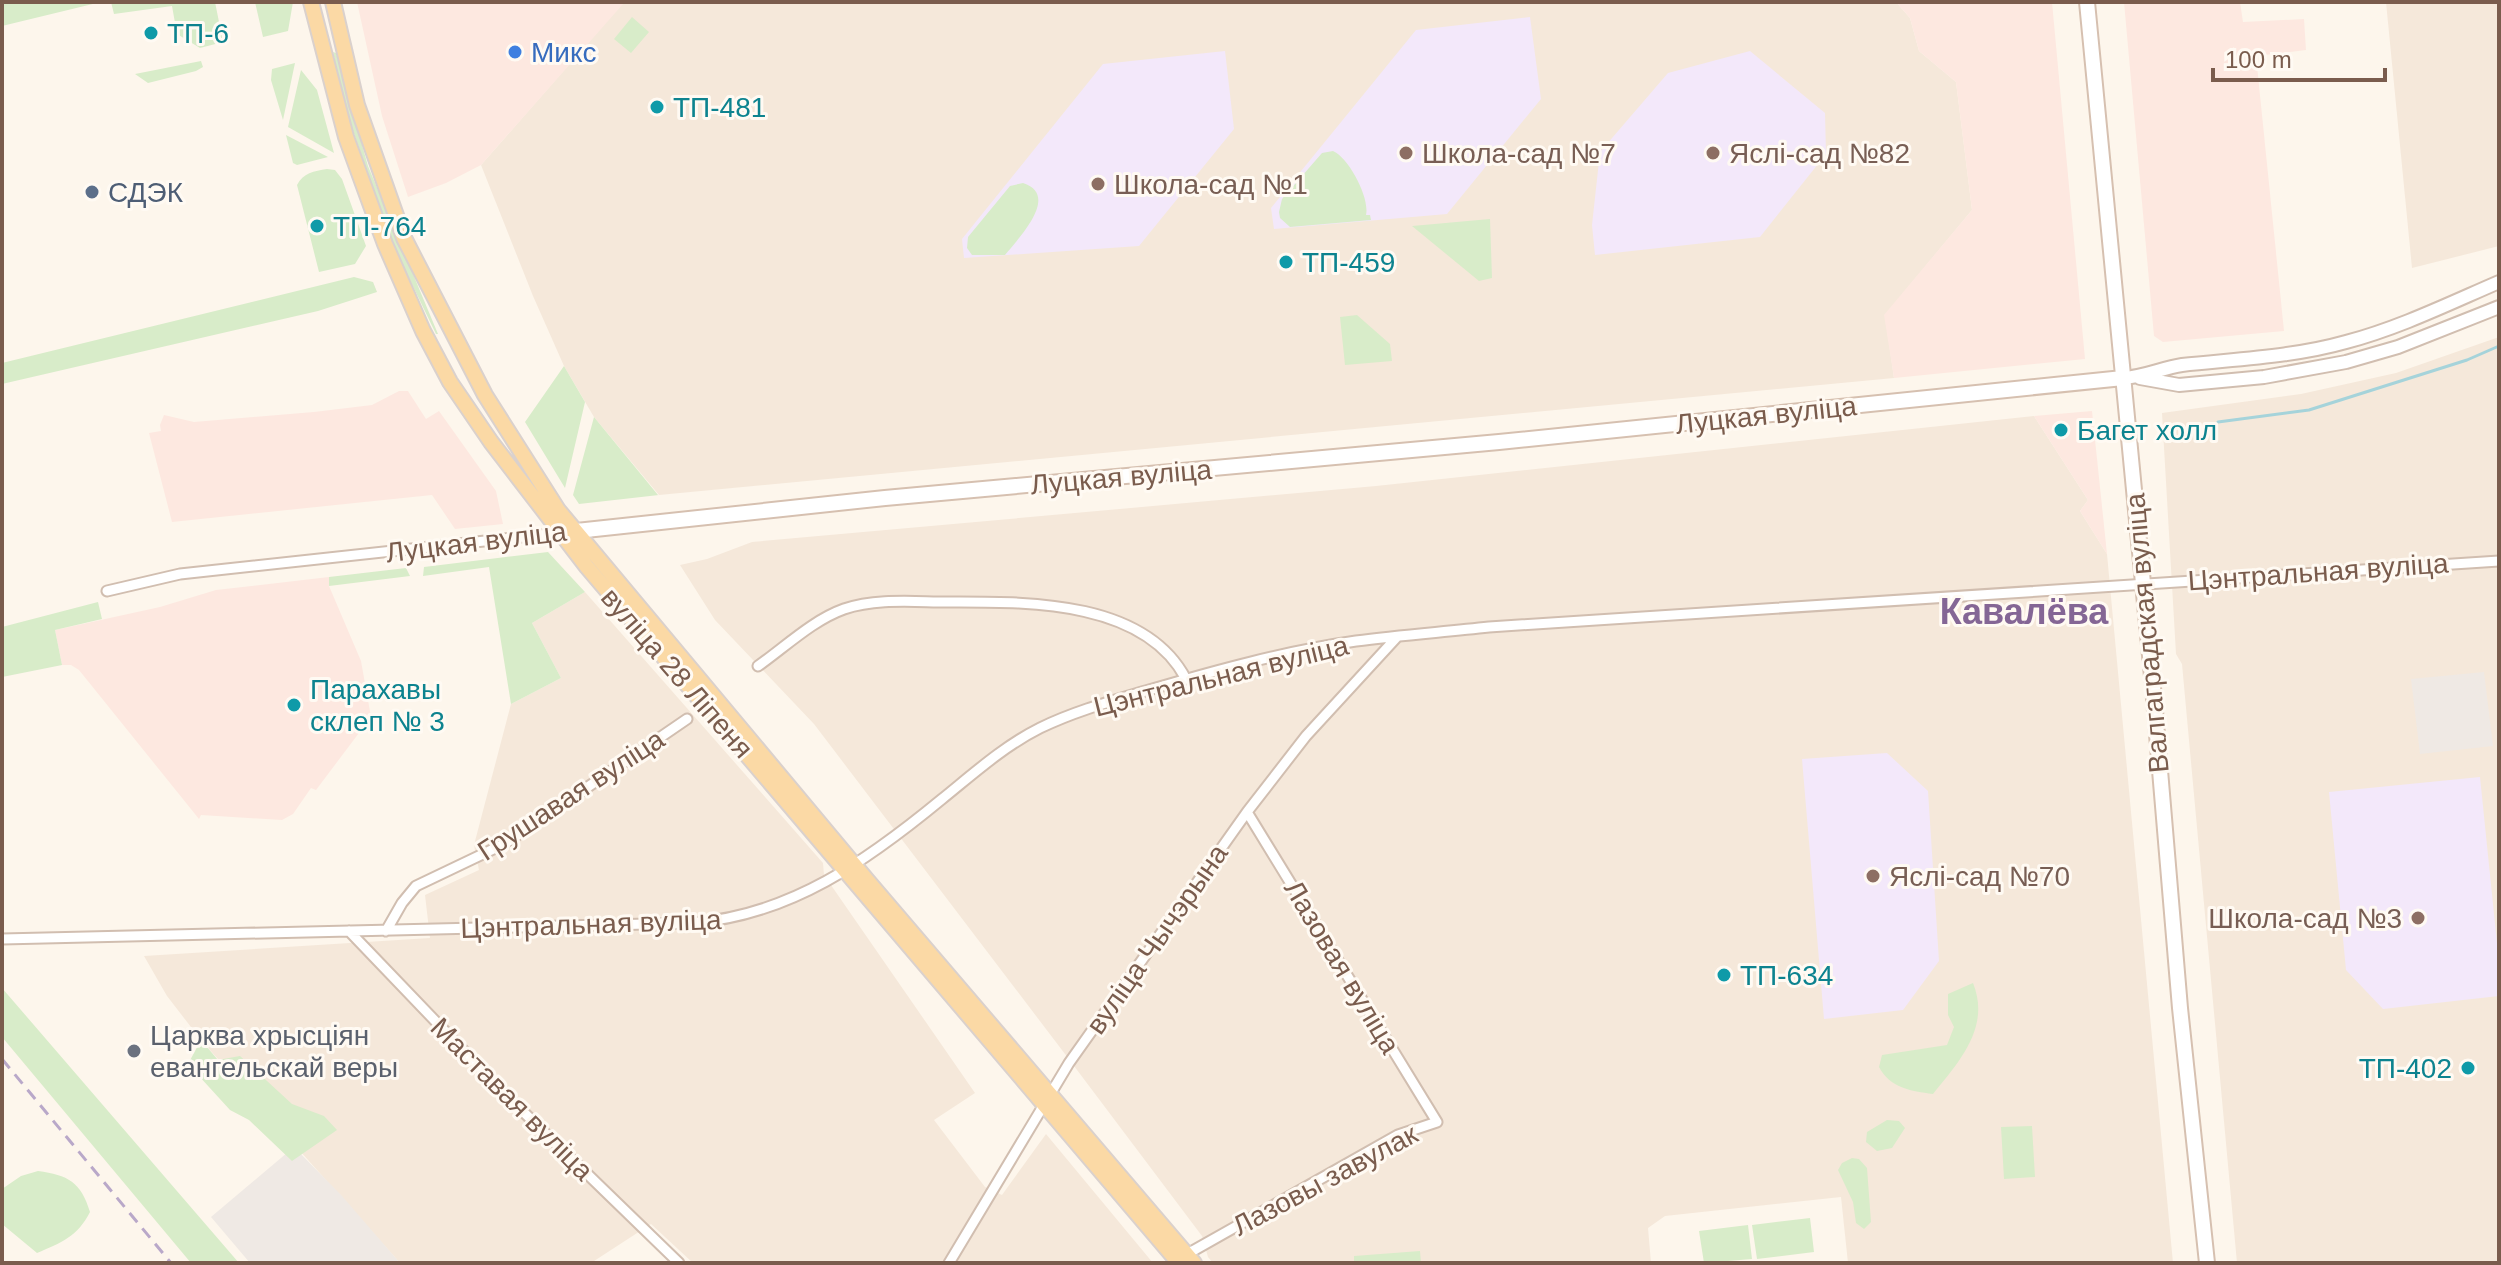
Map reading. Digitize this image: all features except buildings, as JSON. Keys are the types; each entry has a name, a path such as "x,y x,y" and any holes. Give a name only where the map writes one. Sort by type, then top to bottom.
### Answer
{"main road":[{"name":"вуліца 28 Ліпеня","path":"311,2 346,137 364,190 408,299 450,382 559,533 851,868"},
{"name":"вуліца 28 Ліпеня","path":"333,2 357,105 404,238 456,343 506,430 558,510 851,868 1182,1261"},
{"name":"Валгаградская вуліца","path":"2087,2 2130,378 2142,583 2180,1008 2207,1263"},
{"path":"434,352 456,343"},
{"name":"Луцкая вуліца","path":"559,533 885,498 1686,424 2130,378"}],"street":[{"name":"Луцкая вуліца","path":"2130,378 2178,366 2342,344 2390,329 2499,282"},
{"name":"Луцкая вуліца","path":"2130,378 2179,385 2264,377 2346,362 2398,347 2499,307"},
{"name":"Луцкая вуліца","path":"107,591 180,574 559,533"},
{"name":"Цэнтральная вуліца","path":"2,939 726,920 778,905 851,868 890,842 990,760 1037,729 1096,706 1186,679 1294,652 1489,627 2499,561"},
{"path":"758,666 824,619 847,608 894,601 997,602 1062,606 1115,621 1163,649 1186,679"},
{"name":"вуліца Чычэрына","path":"949,1263 1076,1053 1247,812 1306,736 1397,637"},
{"name":"Грушавая вуліца","path":"386,931 416,886 506,843 687,719"},
{"name":"Лазовая вуліца","path":"1247,812 1437,1122"},
{"name":"Маставая вуліца","path":"349,931 501,1091 679,1263"},
{"name":"Лазовы завулак","path":"1182,1261 1398,1135 1437,1122"}],"shaded area":[{"path":"357,2 623,4 481,165 446,183 408,197 382,116"},
{"path":"621,2 1896,2 1910,18 1919,51 1956,82 1972,210 1885,315 1894,378 659,495 594,417 564,366 481,165"},
{"path":"1896,2 2052,2 2085,359 1894,378 1884,315 1972,210 1956,82 1919,51 1910,18"},
{"path":"2124,2 2240,2 2243,22 2304,19 2306,50 2256,56 2284,331 2163,342 2154,336"},
{"path":"2386,2 2499,2 2499,246 2412,268"},
{"name":"Школа-сад №7","path":"1530,17 1541,99 1447,214 1274,229 1271,208 1416,30"},
{"name":"Школа-сад №1","path":"1225,51 1234,129 1139,246 964,258 962,239 1103,64"},
{"name":"Яслі-сад №82","path":"1750,51 1825,113 1826,154 1760,237 1595,255 1592,225 1600,152 1668,73"},
{"path":"2499,337 2499,1263 2237,1263 2182,664 2176,654 2162,413 2301,394 2396,373"},
{"path":"399,391 408,391 426,419 439,411 496,491 503,524 455,529 432,495 172,522 149,433 161,431 164,415 194,422 314,412 372,405"},
{"path":"2092,411 2107,554 2080,511 2088,500 2034,416"},
{"path":"2034,416 2088,500 2080,511 2107,554 2173,1263 1848,1263 1841,1197 1665,1216 1648,1228 1651,1263 1213,1263 1202,1236 814,724 715,620 680,565 707,559 752,542 1376,486"},
{"path":"329,577 329,586 361,661 371,717 316,790 311,788 293,814 282,820 201,815 199,819 79,670 71,665 62,665 55,630 160,607 216,590"},
{"path":"585,592 823,863 824,875 975,1093 934,1120 985,1187 1002,1195 1046,1134 1153,1263 693,1263 651,1224 591,1263 400,1263 201,1040 167,996 144,956 430,938 425,895 479,870 474,845 511,704 561,678 532,623"},
{"path":"2484,672 2493,746 2420,754 2411,679"},
{"name":"Яслі-сад №70","path":"1887,753 1928,791 1939,961 1903,1010 1824,1019 1802,759"},
{"name":"Школа-сад №3","path":"2480,777 2499,963 2499,996 2383,1009 2346,970 2329,792"},
{"path":"294,1147 400,1263 250,1263 211,1217"}],"green space":[{"path":"2,2 101,2 2,26"},
{"path":"111,2 215,2 223,42 200,48 177,34 172,6 114,14"},
{"path":"255,2 293,2 288,31 263,37"},
{"path":"632,17 649,32 631,53 614,39"},
{"path":"333,52 336,53 368,166 438,334 393,245 345,108"},
{"path":"201,61 203,67 196,71 148,83 135,74"},
{"path":"295,63 283,120 271,80 272,69"},
{"path":"301,70 317,90 334,153 288,127"},
{"path":"286,135 328,157 297,165 293,163"},
{"path":"1333,151 1357,179 1365,199 1366,215 1370,215 1371,220 1290,227 1280,218 1282,199 1322,153"},
{"path":"335,170 342,179 366,246 355,264 319,272 297,185 306,175"},
{"path":"1023,183 1034,189 1038,197 1033,218 1026,228 1005,255 972,255 967,248 968,237 1010,186"},
{"path":"1490,219 1492,278 1479,281 1412,226"},
{"path":"354,277 373,282 377,292 318,311 2,384 2,363"},
{"path":"1357,315 1390,344 1392,361 1345,365 1340,317"},
{"path":"564,366 585,402 565,488 525,422"},
{"path":"594,417 659,495 579,504 573,495"},
{"path":"548,552 585,592 532,623 561,678 511,704 489,567 423,576 424,567"},
{"path":"406,568 410,576 329,586 329,577"},
{"path":"98,602 102,619 55,630 62,665 2,677 2,627"},
{"path":"1973,983 1978,1014 1970,1043 1933,1094 1909,1090 1889,1080 1879,1067 1882,1055 1947,1045 1954,1027 1948,1015 1948,994"},
{"path":"2,988 239,1263 191,1263 2,1037"},
{"path":"201,1040 218,1060 240,1056 292,1104 324,1116 337,1130 292,1161 249,1120 230,1110 188,1064"},
{"path":"1887,1120 1899,1121 1905,1128 1892,1148 1877,1151 1866,1142 1867,1132"},
{"path":"2032,1126 2035,1177 2004,1179 2001,1127"},
{"path":"1852,1158 1859,1159 1867,1168 1871,1222 1864,1229 1856,1223 1853,1202 1838,1170 1842,1163"},
{"path":"38,1171 72,1182 78,1187 90,1212 68,1238 37,1253 2,1224 2,1189 21,1176"},
{"path":"1810,1218 1814,1252 1757,1259 1752,1225"},
{"path":"1748,1225 1752,1259 1704,1263 1699,1231"},
{"path":"1420,1251 1421,1263 1354,1263 1354,1256"}],"waterway":[{"path":"2218,422 2309,410 2467,360 2499,346"}],"railway":[{"path":"2,1059 171,1263"}],"place":[{"name":"ТП-6","path":"151,33"},
{"name":"Микс","path":"515,52"},
{"name":"ТП-481","path":"657,107"},
{"name":"Школа-сад №7","path":"1406,153"},
{"name":"Яслі-сад №82","path":"1713,153"},
{"name":"Школа-сад №1","path":"1098,184"},
{"name":"СДЭК","path":"92,192"},
{"name":"ТП-764","path":"317,226"},
{"name":"ТП-459","path":"1286,262"},
{"name":"Багет холл","path":"2061,430"},
{"name":"Парахавы склеп № 3","path":"294,705"},
{"name":"Яслі-сад №70","path":"1873,876"},
{"name":"Школа-сад №3","path":"2418,918"},
{"name":"ТП-634","path":"1724,975"},
{"name":"Царква хрысціян евангельскай веры","path":"134,1051"},
{"name":"ТП-402","path":"2468,1068"}],"district":[{"name":"Кавалёва","path":"2024,611"}]}
